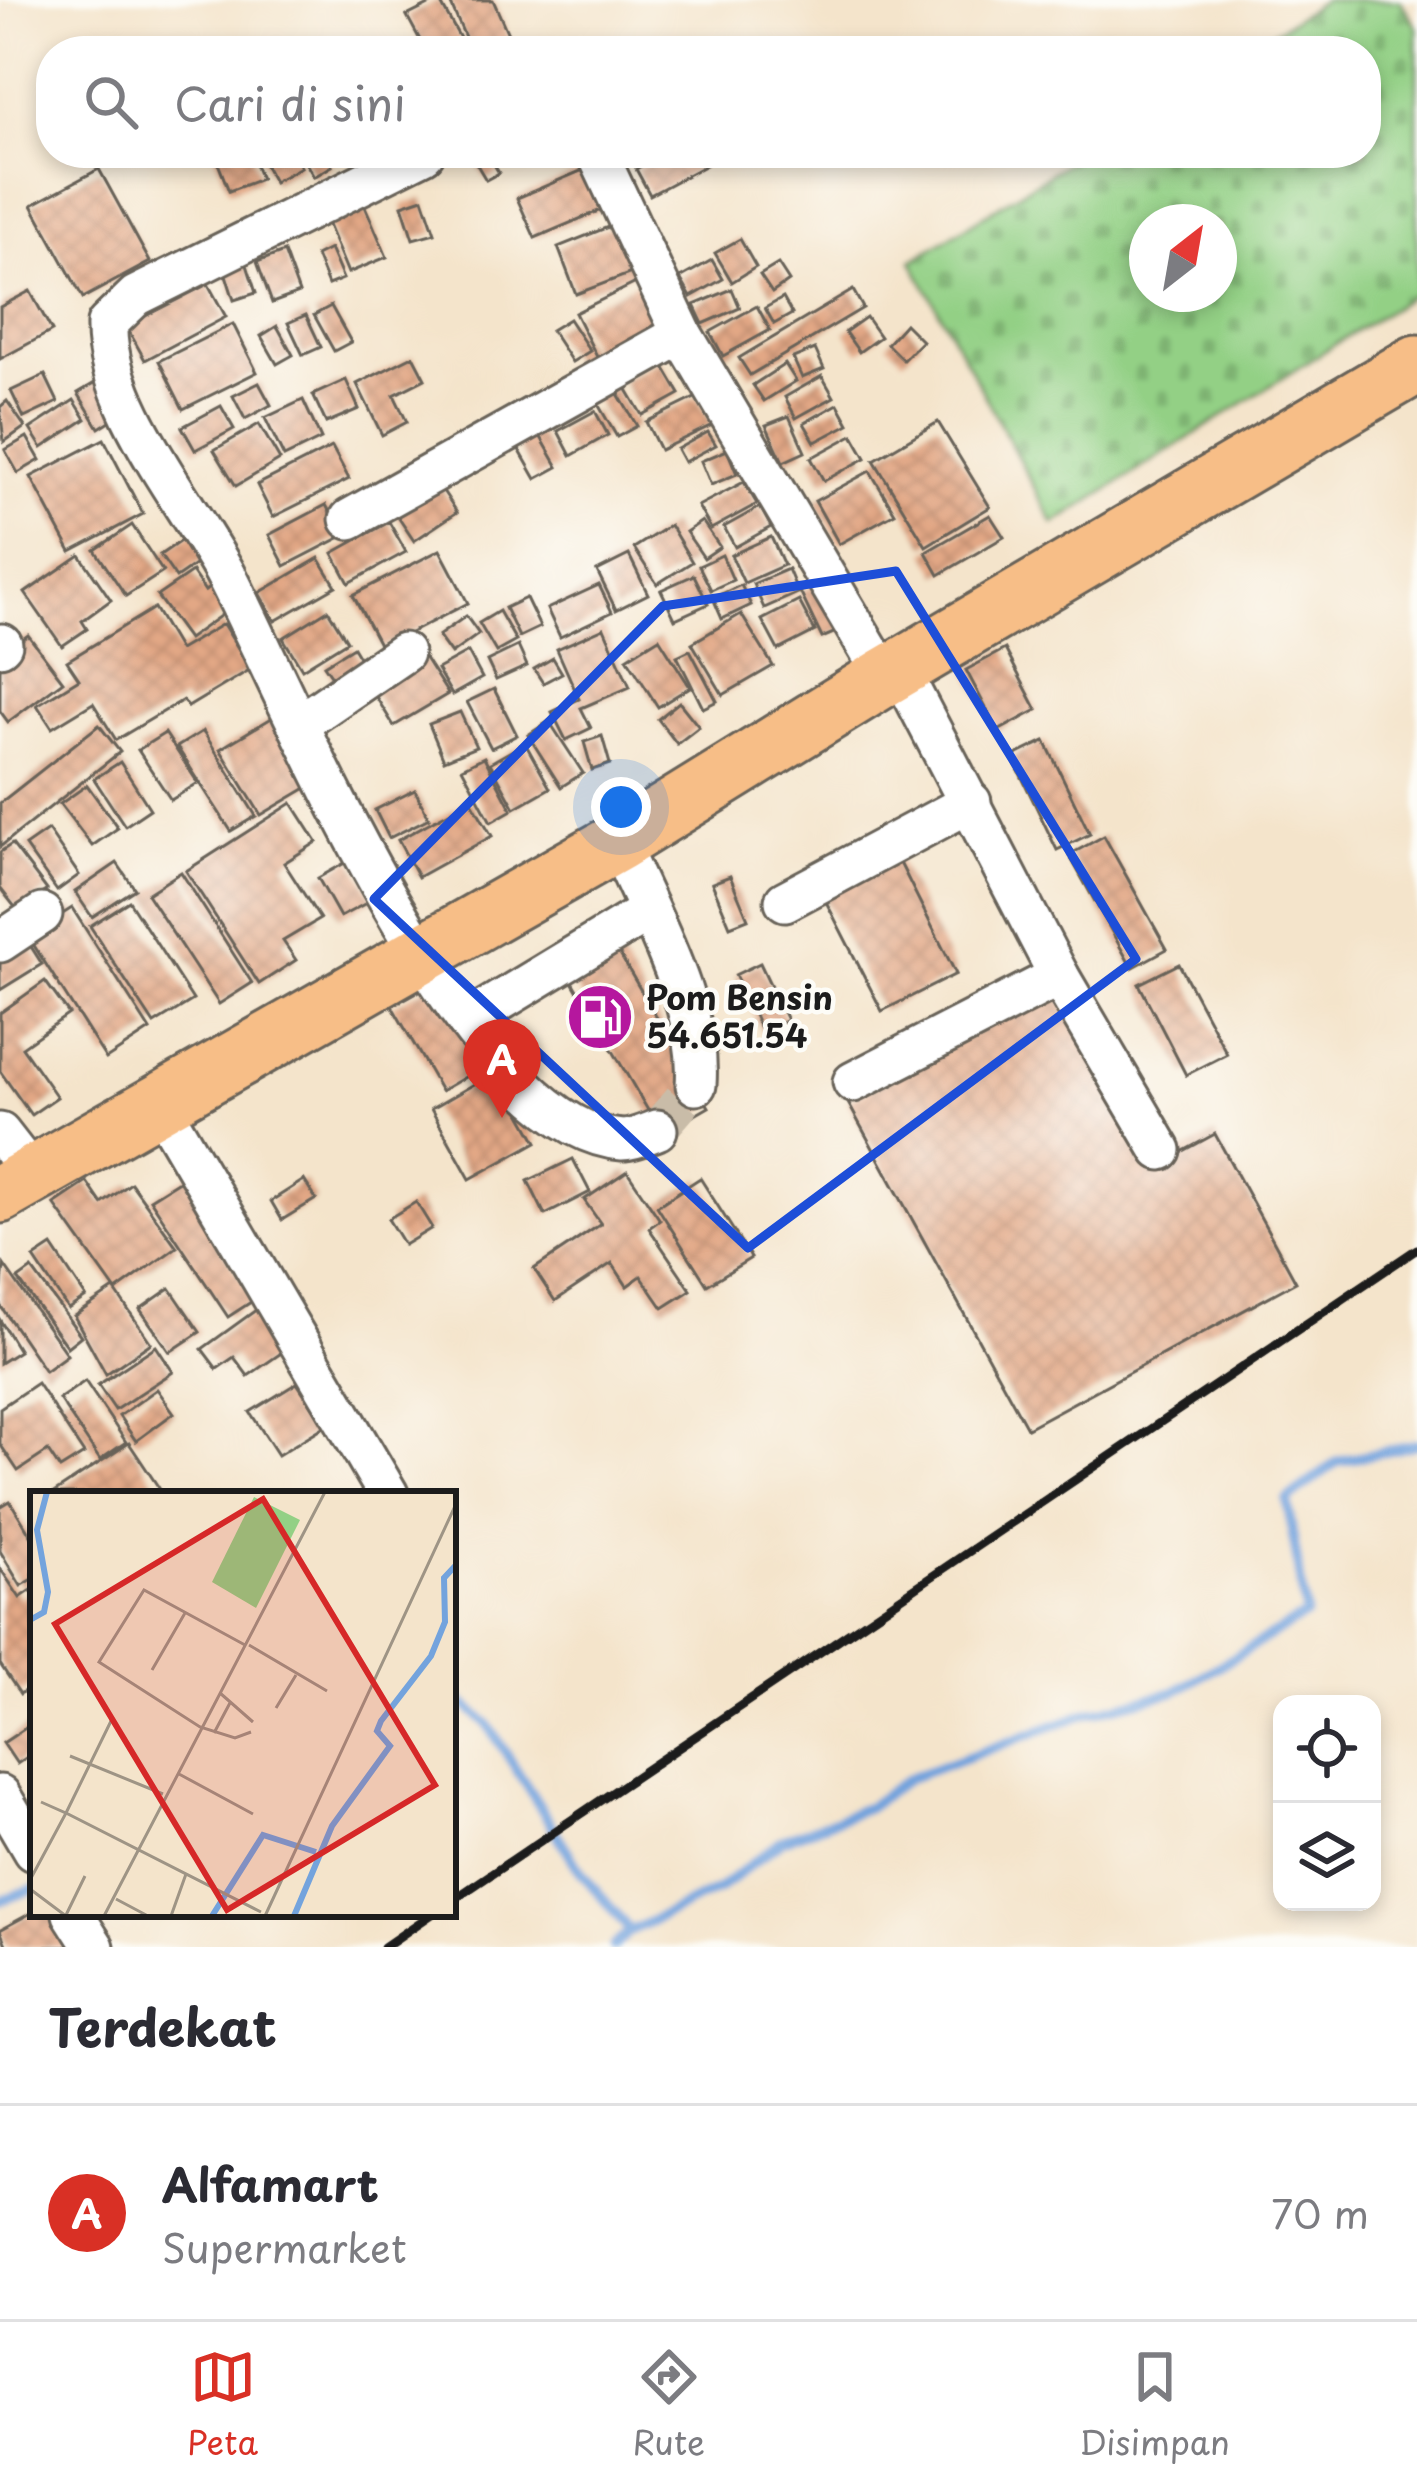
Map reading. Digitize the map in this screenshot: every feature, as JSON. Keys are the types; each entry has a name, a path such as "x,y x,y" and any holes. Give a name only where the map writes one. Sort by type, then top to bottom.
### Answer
{"highway":[{"path":"11,1167 159,1104 418,952 618,842 892,673 1417,364"}],"street":[{"path":"394,168 136,296 107,324 106,347 130,411 226,574 418,952 467,1021 524,1083 599,1136 627,1141 657,1130"},
{"path":"604,168 682,334 971,802 1059,976 1160,1150"},
{"path":"350,520 682,334"},
{"path":"299,724 403,653"},
{"path":"785,901 971,802"},
{"path":"618,842 698,1052 695,1085"},
{"path":"467,1021 647,912"},
{"path":"0,942 42,914"},
{"path":"853,1082 1059,976"},
{"path":"159,1104 386,1491"},
{"path":"0,1796 30,1846"},
{"path":"75,1917 94,1947"}],"highlighted area":[{"path":"896,571 1136,959 748,1248 374,899 663,606"}],"green space":[{"path":"1324,0 1400,0 1417,27 1417,292 1054,524 912,261 1058,168 1381,168 1381,36 1267,36"}],"building":[{"path":"439,0 459,36 418,36 407,16"},
{"path":"449,0 493,0 509,36 465,36"},
{"path":"220,168 256,168 261,179 229,191"},
{"path":"266,168 299,168 274,182"},
{"path":"479,168 496,168 499,173 486,180"},
{"path":"638,168 700,168 650,195"},
{"path":"99,169 150,262 83,298 32,205"},
{"path":"583,170 601,210 535,238 517,198"},
{"path":"361,197 387,257 348,273 323,213"},
{"path":"423,198 435,233 413,239 402,205"},
{"path":"618,223 637,271 576,294 558,247"},
{"path":"740,239 756,267 732,282 715,253"},
{"path":"242,249 256,293 234,300 220,256"},
{"path":"330,249 343,279 328,285 316,256"},
{"path":"284,252 299,293 272,303 257,262"},
{"path":"712,260 723,279 691,297 680,278"},
{"path":"778,264 789,281 772,293 760,275"},
{"path":"638,282 662,331 599,361 575,313"},
{"path":"208,284 226,317 145,360 126,326"},
{"path":"732,289 740,308 703,324 694,305"},
{"path":"853,290 863,308 750,375 739,358"},
{"path":"30,291 52,331 0,359 0,307"},
{"path":"783,298 792,314 774,324 765,308"},
{"path":"331,306 351,342 334,351 314,315"},
{"path":"757,306 770,330 723,356 710,332"},
{"path":"306,315 321,347 303,355 288,323"},
{"path":"866,317 880,337 859,352 845,332"},
{"path":"569,319 590,351 572,362 551,330"},
{"path":"233,324 257,372 183,409 159,361"},
{"path":"905,324 922,341 903,360 887,344"},
{"path":"277,326 293,355 277,364 261,336"},
{"path":"815,349 824,369 802,378 793,358"},
{"path":"413,356 425,379 394,395 407,422 382,435 357,384"},
{"path":"660,360 680,394 642,415 622,381"},
{"path":"785,364 796,381 764,401 753,385"},
{"path":"45,375 58,402 24,418 11,391"},
{"path":"108,375 129,409 99,428 78,393"},
{"path":"822,376 834,397 796,418 785,397"},
{"path":"346,380 359,409 326,423 313,395"},
{"path":"259,383 271,405 245,419 233,396"},
{"path":"614,387 637,426 617,437 595,399"},
{"path":"697,397 712,425 660,450 646,422"},
{"path":"74,400 86,419 42,448 30,429"},
{"path":"303,400 321,439 284,457 265,418"},
{"path":"7,401 25,427 4,442 0,407"},
{"path":"838,404 849,424 815,442 804,423"},
{"path":"221,406 234,429 195,450 182,427"},
{"path":"595,411 608,435 571,456 558,431"},
{"path":"789,416 805,452 783,462 766,425"},
{"path":"938,422 990,507 926,546 874,460"},
{"path":"259,424 280,460 236,486 214,450"},
{"path":"538,432 558,467 536,479 516,444"},
{"path":"708,432 716,445 684,462 677,449"},
{"path":"853,435 866,458 824,481 811,458"},
{"path":"27,437 40,460 18,473 5,450"},
{"path":"104,439 143,514 71,552 31,477"},
{"path":"332,447 349,479 273,517 257,485"},
{"path":"727,450 737,474 711,485 701,461"},
{"path":"870,471 895,513 839,544 815,501"},
{"path":"744,482 757,504 711,529 698,506"},
{"path":"439,485 457,512 414,541 396,514"},
{"path":"326,505 343,536 285,566 269,535"},
{"path":"760,507 771,527 735,547 724,527"},
{"path":"990,515 1004,537 939,575 926,552"},
{"path":"702,521 720,547 704,558 686,532"},
{"path":"389,522 406,552 349,583 333,553"},
{"path":"132,525 163,572 126,596 95,550"},
{"path":"670,525 692,562 657,584 634,548"},
{"path":"195,531 211,554 176,578 160,555"},
{"path":"771,537 784,565 744,583 731,555"},
{"path":"440,550 468,603 381,648 353,595"},
{"path":"80,555 111,600 82,621 87,629 62,646 25,593"},
{"path":"629,555 648,594 616,610 597,571"},
{"path":"722,555 733,580 711,590 699,566"},
{"path":"319,558 336,586 275,621 259,593"},
{"path":"788,569 798,593 764,608 753,584"},
{"path":"192,572 205,591 213,585 230,609 188,639 157,596"},
{"path":"694,575 708,604 675,619 661,590"},
{"path":"826,580 848,627 822,638 800,592"},
{"path":"599,585 612,612 560,637 547,609"},
{"path":"741,585 751,605 722,619 713,598"},
{"path":"526,598 540,627 519,637 505,608"},
{"path":"799,601 815,631 778,650 762,620"},
{"path":"154,608 179,650 223,624 251,669 188,707 183,700 116,740 93,703 52,728 37,705 79,679 67,661"},
{"path":"328,610 347,641 302,669 283,638"},
{"path":"499,611 516,641 496,652 479,623"},
{"path":"741,614 773,666 723,695 692,643"},
{"path":"466,616 479,634 451,654 438,636"},
{"path":"604,628 630,687 581,708 591,728 566,740 552,712 579,699 557,649"},
{"path":"28,635 63,681 8,722 0,711 0,656"},
{"path":"659,638 690,687 658,707 627,658"},
{"path":"518,646 527,666 496,680 487,661"},
{"path":"353,647 365,667 337,684 324,665"},
{"path":"1005,649 1037,710 998,731 966,670"},
{"path":"690,650 717,701 703,708 677,656"},
{"path":"468,652 482,678 452,695 437,669"},
{"path":"423,655 448,694 394,726 370,687"},
{"path":"553,658 562,673 543,683 534,669"},
{"path":"494,689 517,735 491,748 467,702"},
{"path":"679,702 699,727 677,744 658,719"},
{"path":"460,712 476,747 444,760 429,724"},
{"path":"275,716 315,783 261,815 220,749"},
{"path":"549,721 583,773 561,787 528,735"},
{"path":"99,725 120,752 0,847 0,803"},
{"path":"203,731 256,816 231,831 177,747"},
{"path":"165,733 198,783 171,800 138,750"},
{"path":"602,736 610,764 592,770 584,742"},
{"path":"1045,741 1090,834 1057,850 1012,757"},
{"path":"525,743 550,788 515,808 490,763"},
{"path":"484,757 512,810 491,822 462,768"},
{"path":"120,762 150,809 125,826 94,779"},
{"path":"87,785 118,828 92,846 60,804"},
{"path":"415,790 429,818 389,838 375,810"},
{"path":"471,800 492,836 418,877 398,840"},
{"path":"292,803 317,842 284,863 320,919 283,941 296,960 259,984 186,871"},
{"path":"48,830 79,875 57,891 25,846"},
{"path":"1104,836 1167,949 1132,968 1069,855"},
{"path":"12,844 47,890 18,911 0,888 0,852"},
{"path":"896,855 956,974 882,1011 821,892"},
{"path":"352,859 374,899 340,917 318,878"},
{"path":"117,863 135,889 92,917 75,892"},
{"path":"181,872 252,983 219,1004 147,894"},
{"path":"730,876 748,919 730,926 712,883"},
{"path":"129,901 193,1000 154,1024 90,926"},
{"path":"72,908 150,1030 106,1059 28,936"},
{"path":"21,931 42,964 0,990 0,944"},
{"path":"612,941 709,1107 662,1134 564,968"},
{"path":"760,963 787,1020 762,1032 735,975"},
{"path":"1179,964 1227,1054 1186,1075 1139,984"},
{"path":"45,981 69,1014 22,1047 57,1097 31,1115 0,1071 0,1013"},
{"path":"437,981 486,1065 441,1091 392,1006"},
{"path":"1056,989 1154,1167 1215,1134 1296,1282 1027,1428 847,1101"},
{"path":"497,1071 537,1142 470,1179 431,1109"},
{"path":"573,1159 590,1192 545,1215 528,1181"},
{"path":"627,1171 660,1220 649,1228 691,1290 663,1308 641,1276 627,1286 612,1263 555,1301 534,1269 601,1224 584,1200"},
{"path":"193,1172 233,1232 217,1243 254,1300 228,1317 150,1199"},
{"path":"700,1178 751,1258 707,1285 657,1206"},
{"path":"304,1180 316,1199 282,1220 271,1201"},
{"path":"87,1182 102,1204 131,1183 177,1247 116,1291 54,1204"},
{"path":"416,1202 432,1228 404,1245 388,1219"},
{"path":"52,1246 86,1297 68,1309 34,1258"},
{"path":"4,1265 67,1355 45,1371 0,1305"},
{"path":"32,1269 81,1336 67,1347 18,1279"},
{"path":"170,1288 200,1332 170,1352 140,1309"},
{"path":"114,1289 151,1343 106,1374 74,1316"},
{"path":"260,1307 290,1347 248,1376 234,1357 217,1369 202,1349"},
{"path":"0,1320 19,1351 0,1363"},
{"path":"156,1346 173,1372 115,1410 98,1385"},
{"path":"85,1381 126,1442 100,1460 59,1399"},
{"path":"37,1383 84,1454 60,1469 48,1451 18,1471 0,1444 0,1408"},
{"path":"297,1383 325,1426 278,1455 250,1412"},
{"path":"157,1389 174,1413 136,1441 119,1416"},
{"path":"129,1443 161,1491 57,1491"},
{"path":"10,1501 30,1534 30,1581 21,1586 0,1551 0,1507"},
{"path":"0,1568 20,1598 30,1591 30,1687 20,1694 0,1664"},
{"path":"30,1725 30,1755 17,1764 3,1743"},
{"path":"30,1914 63,1917 78,1947 7,1947 0,1930"}],"waterway":[{"path":"613,1947 630,1931 719,1889 782,1840 868,1807 907,1779 1088,1713 1174,1692 1306,1615 1287,1500 1337,1462 1417,1444"},
{"path":"456,1697 487,1723 581,1872 630,1931"},
{"path":"0,1901 30,1890"}],"tunnel":[{"path":"657,1130 696,1085"}],"railway":[{"path":"456,1898 1417,1249"},
{"path":"384,1947 428,1917"}],"place":[{"name":"Pom Bensin 54.651.54","path":"600,1017"},
{"name":"Alfamart","path":"502,1118"}]}
